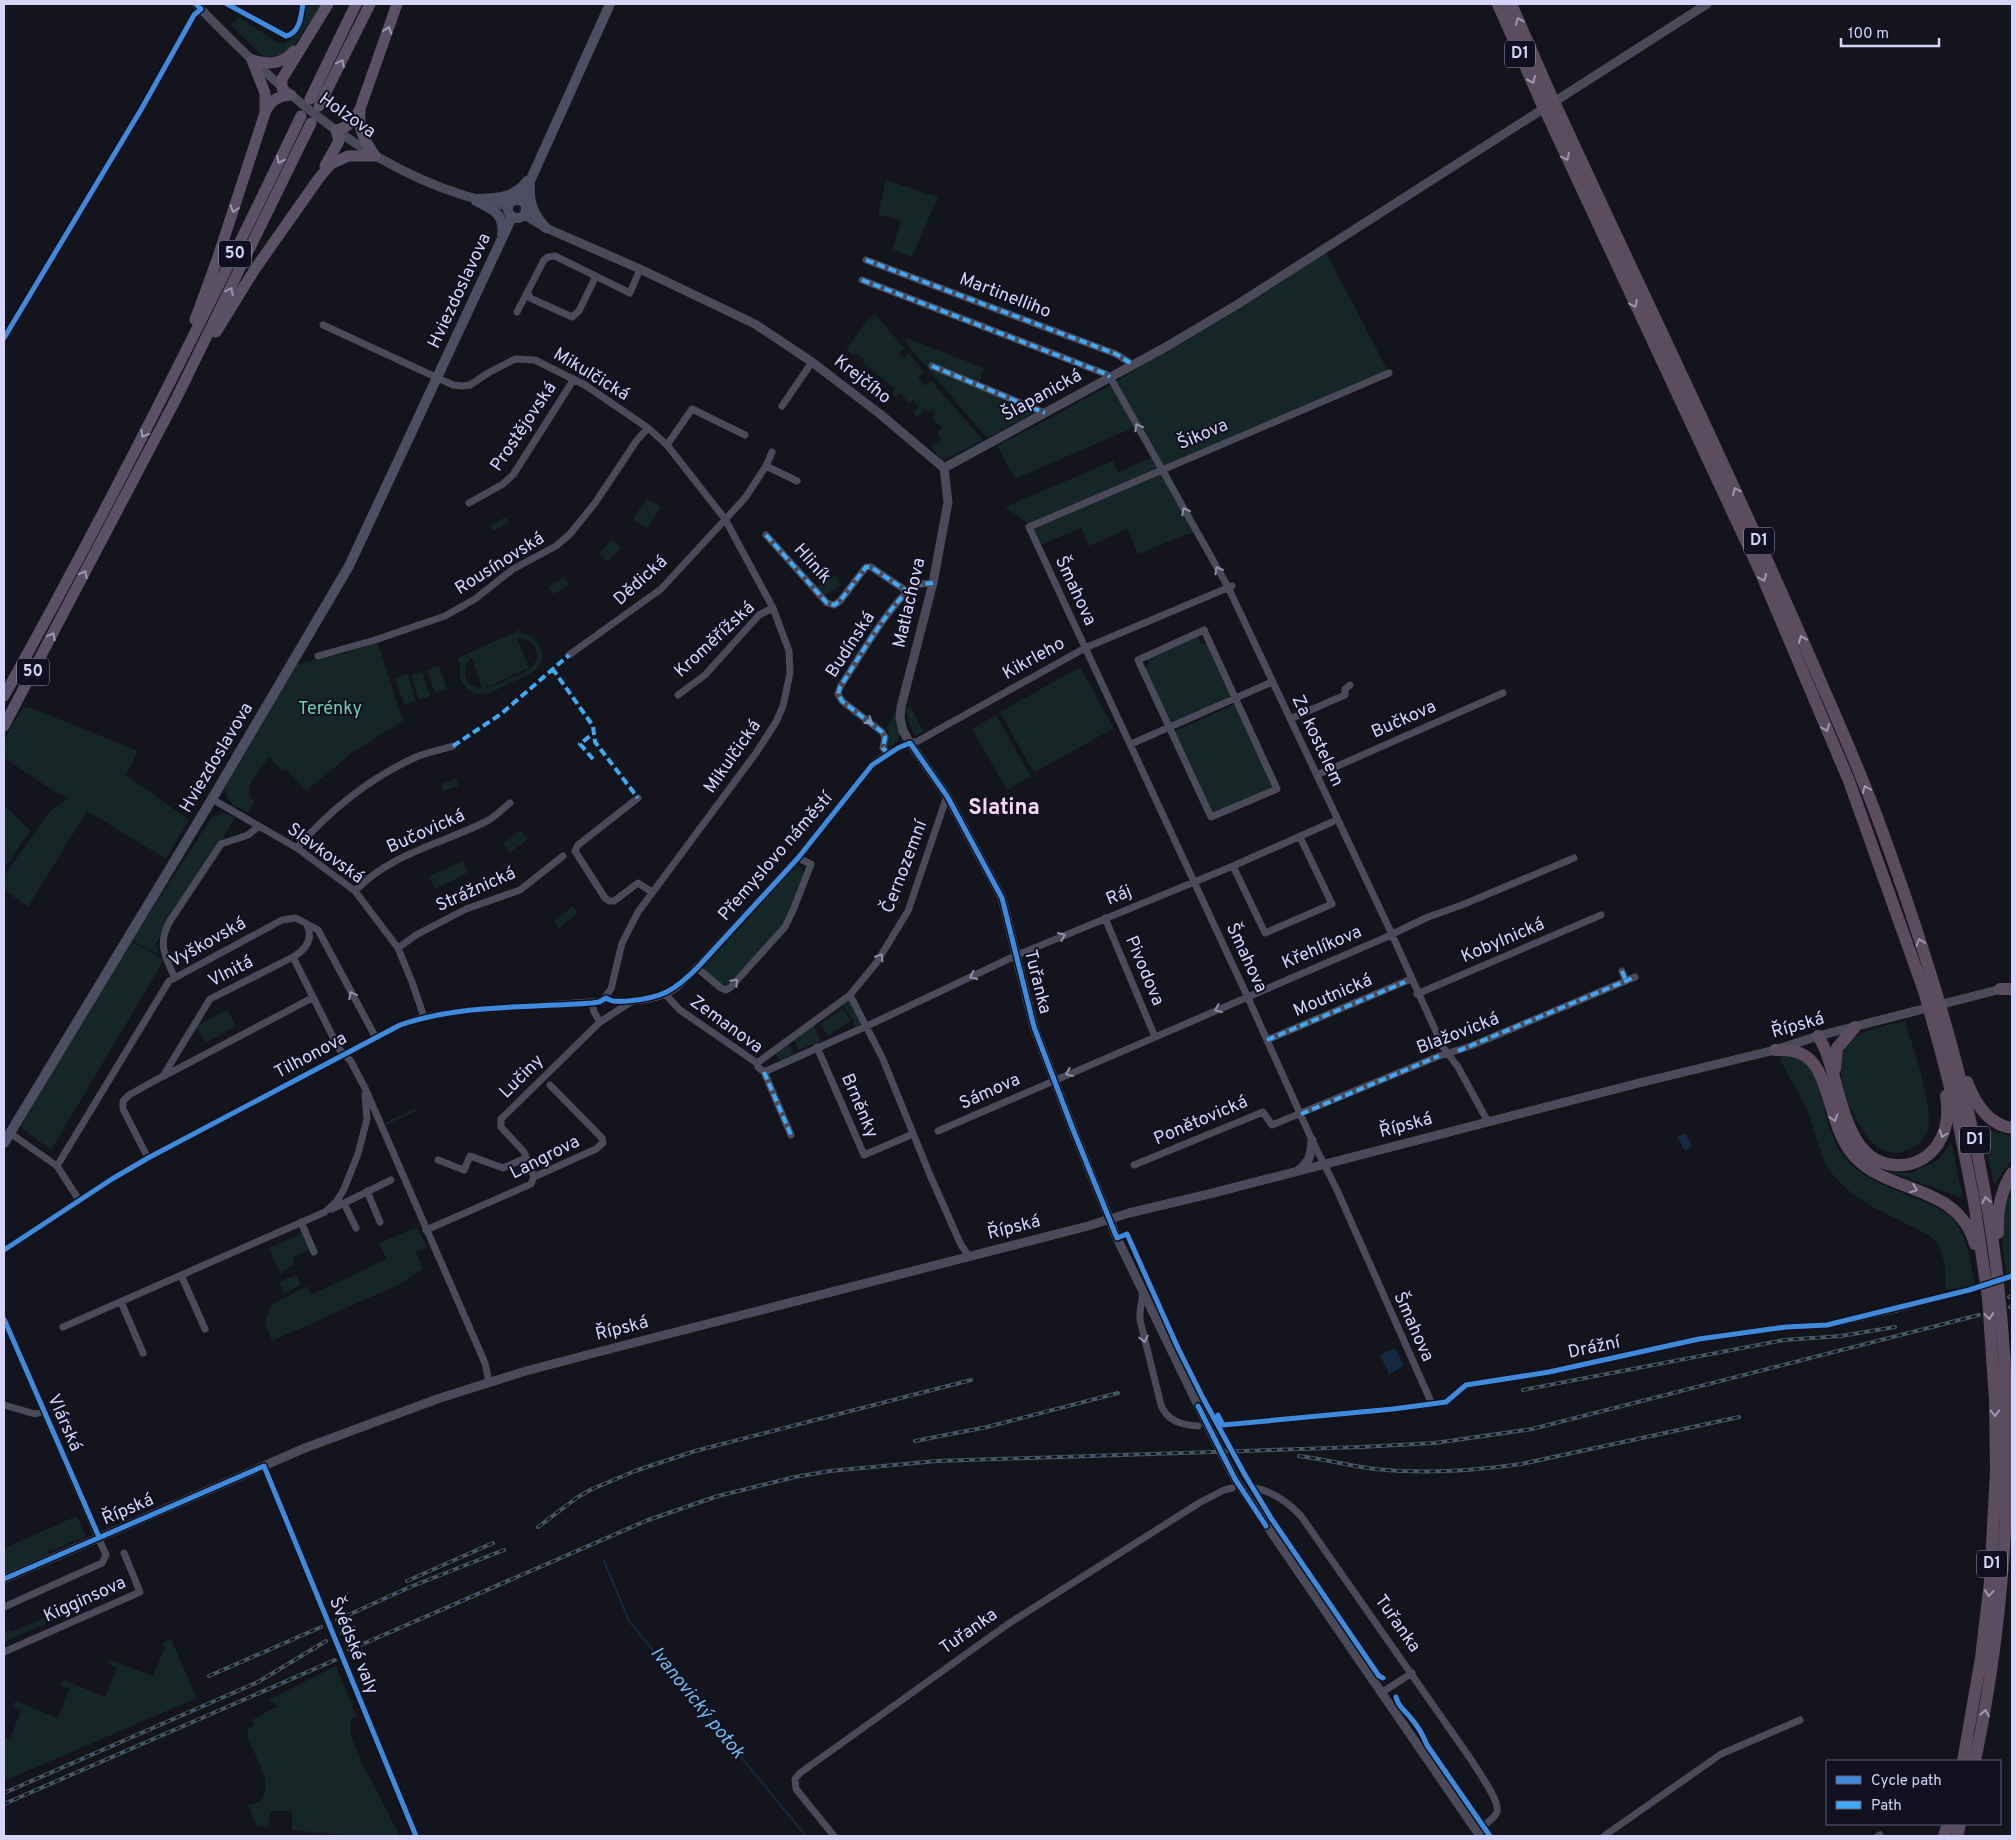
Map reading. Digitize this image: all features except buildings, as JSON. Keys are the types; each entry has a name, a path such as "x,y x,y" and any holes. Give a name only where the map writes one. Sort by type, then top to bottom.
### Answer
{"highway":[{"path":"287,93 282,79 328,4"},
{"path":"310,99 356,4"},
{"path":"319,106 370,4"},
{"path":"334,129 344,128 352,123 360,109 397,4"},
{"name":"D1","path":"1498,4 1549,105 1760,571 1849,781 1930,990 1938,1018 1941,1052 1990,1267"},
{"name":"D1","path":"1511,4 1549,105"},
{"path":"252,60 264,63 280,62 288,58 303,42"},
{"name":"50","path":"252,60 265,92 265,113"},
{"name":"50","path":"167,391 173,366 198,311 218,260 265,113 274,99 287,93"},
{"path":"360,109 359,128 375,156"},
{"name":"50","path":"4,696 51,612 167,391 301,116"},
{"name":"50","path":"4,726 177,397 311,123"},
{"name":"50","path":"319,178 337,145 338,135 334,129"},
{"name":"50","path":"177,397 195,373 216,332 256,269 319,178 331,164 340,159 356,155 375,156"},
{"name":"D1","path":"1938,1018 1948,1032 1977,1152 1990,1267"},
{"path":"1835,1076 1837,1048 1856,1027"},
{"path":"1948,1032 1957,1048 1967,1082 1978,1105 1995,1121 2005,1127 2012,1128"},
{"path":"1818,1036 1826,1050 1835,1076 1848,1124 1860,1145 1879,1161 1894,1165 1906,1165 1919,1161 1931,1154 1939,1143 1944,1131 1947,1106 1941,1072 1941,1052"},
{"path":"1818,1036 1817,1052 1825,1088 1838,1132 1853,1156 1876,1173 1932,1196 1955,1210 1968,1226 1990,1267 2006,1277"},
{"path":"1775,1050 1792,1051 1809,1059 1816,1068 1825,1088"},
{"path":"1982,1289 1990,1267 1998,1225 1999,1205 2012,1173"},
{"name":"D1","path":"1963,1760 1981,1658 1992,1560 1999,1363 2006,1277"},
{"name":"D1","path":"1975,1760 1994,1657 2004,1560 2008,1470 1999,1363 1982,1289"}],"main road":[{"path":"521,201 610,4"},
{"path":"475,199 493,199 511,194 524,185 533,174"},
{"path":"533,174 530,191 531,206 546,228"},
{"path":"475,199 493,208 500,217 503,229 500,244"},
{"path":"513,200 521,201 526,208 524,215 520,218 512,217 508,213 508,206 513,200"},
{"name":"Hviezdoslavova","path":"4,1143 212,799 349,566 512,217"}],"street":[{"name":"Holzova","path":"196,4 287,93 334,129 375,156 439,188 475,199 508,206"},
{"path":"227,4 286,36 291,35 297,28 303,4"},
{"name":"Šlapanická","path":"944,468 1238,304 1707,4"},
{"name":"Krejčího","path":"524,215 546,228 640,269 755,324 812,362 880,414 944,468"},
{"path":"518,312 544,260 552,256 630,293 640,269"},
{"name":"Martinelliho","path":"866,260 1116,354 1132,364"},
{"path":"528,292 530,298 572,317 579,311 596,276"},
{"path":"862,280 1110,377"},
{"name":"Hviezdoslavova","path":"322,325 437,378"},
{"name":"Mikulčická","path":"437,378 453,385 470,385 501,365 515,360 535,360 574,379 648,428 667,445 725,519 773,608 789,651 790,673 781,712 756,753 652,892 632,922 624,938 612,986 606,998"},
{"path":"782,406 812,362"},
{"path":"932,366 1045,413"},
{"name":"Šikova","path":"1030,527 1389,373"},
{"name":"Za kostelem","path":"1110,377 1230,586 1272,682 1391,934 1417,994 1447,1054 1458,1067 1488,1122"},
{"name":"Prostějovská","path":"469,503 504,484 513,475 574,379"},
{"path":"667,445 692,410 745,435"},
{"name":"Rousínovská","path":"318,656 445,616 475,599 513,569 556,546 570,534 595,503 637,440 648,428"},
{"path":"725,519 745,498 766,466 772,452"},
{"path":"766,466 797,481"},
{"name":"Matlachova","path":"910,743 902,724 901,707 932,584 948,502 944,468"},
{"name":"Dědická","path":"568,656 661,589 725,519"},
{"name":"Šmahova","path":"1030,527 1312,1140 1325,1164 1432,1404"},
{"name":"Hliník","path":"766,535 827,603 834,605 840,601 866,566 871,567 908,592"},
{"path":"908,592 919,584 932,584"},
{"name":"Kikrleho","path":"910,743 918,741 1085,648 1230,586"},
{"name":"Budínská","path":"888,754 883,748 884,737 882,732 842,701 838,694 840,687 882,624 908,592"},
{"name":"Kroměřížská","path":"678,696 705,675 759,615 773,608"},
{"path":"1204,630 1277,790 1211,817 1168,728 1138,660 1204,630"},
{"path":"1131,744 1272,682"},
{"path":"1290,719 1345,695 1345,689 1350,686"},
{"name":"Bučkova","path":"1317,775 1503,693"},
{"name":"Přemyslovo náměstí","path":"665,994 678,986 697,968 798,858 872,765 898,748 910,743"},
{"name":"Tuřanka","path":"910,743 947,796 1002,898 1034,1027 1109,1219 1235,1479 1478,1834 1496,1814 1496,1802 1472,1761 1301,1516 1282,1499 1255,1488"},
{"path":"297,848 333,810 379,777 417,757 453,746"},
{"name":"Černozemní","path":"757,1063 850,995 877,962 908,911 947,796"},
{"path":"638,798 578,845 575,851 605,898 609,901 614,901 638,883 652,892"},
{"name":"Slavkovská","path":"212,799 297,848 356,891 398,948 424,1017"},
{"name":"Bučovická","path":"356,891 364,882 384,867 430,844 487,822 510,803"},
{"name":"Ráj","path":"1017,955 1233,866 1332,822"},
{"name":"Slavkovská","path":"174,978 165,956 162,941 163,933 170,920 221,844 248,836 259,826"},
{"path":"1233,866 1265,933 1332,904 1300,836"},
{"name":"Strážnická","path":"398,948 416,935 466,909 520,890 563,856"},
{"name":"Přemyslovo náměstí","path":"697,968 726,990 747,970 785,927 794,908 811,864 798,858"},
{"name":"Křehlíkova","path":"1054,1080 1428,917 1462,905 1574,858"},
{"name":"Kobylnická","path":"1417,994 1601,915"},
{"name":"Vyškovská","path":"57,1166 169,982 282,920 296,918 307,925"},
{"name":"Pivodova","path":"1105,918 1156,1036"},
{"path":"307,925 318,930 376,1038"},
{"name":"Vlnitá","path":"163,1076 210,999 293,957 304,949 308,944 310,936 307,925"},
{"path":"764,1072 1017,955"},
{"path":"293,957 312,998 340,1049 345,1054 365,1088 486,1363 489,1382"},
{"path":"1622,972 1626,981"},
{"name":"Blažovická","path":"1301,1114 1471,1046 1635,977"},
{"name":"Moutnická","path":"1267,1040 1411,980"},
{"name":"Řípská","path":"4,1580 264,1466 375,1421 489,1382 1109,1219 1775,1050 1818,1036 2008,988"},
{"name":"Tilhonova","path":"4,1250 78,1200 148,1158 400,1025 424,1017 462,1011 592,1003 600,1002 606,998 614,1002 665,994"},
{"name":"Zemanova","path":"665,994 675,1006 757,1063 758,1067 764,1072 791,1135"},
{"path":"850,995 867,1026 961,1244 968,1256"},
{"name":"Vlnitá","path":"148,1158 123,1109 123,1101 129,1095 312,998"},
{"name":"Lučiny","path":"534,1176 524,1152 501,1128 501,1120 600,1022 634,1000"},
{"path":"592,1003 594,1012 600,1022"},
{"name":"Brněnky","path":"817,1047 864,1155 913,1134"},
{"name":"Sámova","path":"938,1131 1054,1080"},
{"name":"Langrova","path":"426,1230 531,1184 534,1176 596,1150 603,1143 602,1138 550,1085"},
{"path":"325,1212 337,1201 344,1189 358,1154 367,1119 365,1088"},
{"name":"Ponětovická","path":"1134,1165 1263,1112 1272,1125 1301,1114"},
{"path":"10,1133 57,1166 78,1200"},
{"path":"1298,1171 1309,1160 1312,1153 1312,1140"},
{"path":"438,1160 464,1170 470,1156 503,1168 526,1158"},
{"path":"62,1328 325,1212 391,1180"},
{"path":"344,1189 354,1198"},
{"path":"367,1191 380,1222"},
{"path":"344,1203 356,1228"},
{"path":"301,1222 314,1252"},
{"path":"181,1275 205,1328"},
{"name":"Drážní","path":"1220,1425 1393,1409 1446,1402 1466,1385 1549,1372 1698,1340 1786,1327 1827,1324 1982,1289"},
{"path":"1143,1291 1140,1320 1161,1405 1167,1415 1174,1420 1194,1426"},
{"path":"121,1302 143,1352"},
{"name":"Vlárská","path":"4,1319 100,1537"},
{"name":"Vlárská","path":"4,1405 35,1414 44,1411"},
{"name":"Švédské valy","path":"264,1466 416,1836"},
{"name":"Tuřanka","path":"830,1835 796,1789 795,1780 800,1772 1008,1624 1186,1511 1213,1495 1232,1488"},
{"name":"Řípská","path":"4,1607 102,1563 106,1554 100,1537"},
{"name":"Kigginsova","path":"4,1652 140,1592 124,1553"},
{"name":"Tuřanka","path":"1381,1693 1412,1673"},
{"path":"1604,1836 1721,1754 1800,1720"}],"green space":[{"path":"306,4 323,4 287,55 280,57 270,58 263,56 231,25 238,17 278,43 284,44 295,35"},
{"path":"886,180 938,197 912,257 892,250 901,221 878,214"},
{"path":"1326,252 1388,371 1166,467 1198,530 1138,554 1127,529 1089,546 1081,528 1040,545 1030,525 1005,507 1113,461 1118,472 1153,457 1114,383"},
{"path":"875,314 904,348 899,354 904,358 909,353 924,372 918,378 925,386 931,381 929,378 983,440 942,461 931,447 941,439 937,432 942,428 939,423 931,418 935,415 932,410 928,412 926,409 917,417 913,412 919,407 913,400 909,403 900,393 896,397 892,393 895,389 862,362 864,359 846,350 865,323"},
{"path":"907,338 984,368 979,384 1040,410 987,438 905,342"},
{"path":"1111,385 1135,427 1015,479 997,446"},
{"path":"647,498 661,507 647,528 633,519"},
{"path":"506,517 509,522 494,531 490,525"},
{"path":"612,539 621,547 608,562 599,554"},
{"path":"836,575 841,586 824,595 816,587"},
{"path":"564,577 569,585 553,594 549,586"},
{"path":"520,630 521,633 529,635 536,641 540,646 542,654 541,661 534,671 496,690 483,694 471,692 463,684 460,673 461,662 459,663 457,658","holes":["517,638 531,642 537,653 537,658 529,668","472,658 482,689 471,685 466,677 465,668","529,668 493,686 483,689"]},
{"path":"1197,634 1200,643 1209,644 1233,695 1169,723 1145,671 1149,663 1145,656"},
{"name":"Terénky","path":"377,641 403,721 352,753 306,791 286,769 282,771 269,757 249,786 250,797 254,802 248,813 231,803 226,796 226,786 297,664 347,653"},
{"path":"439,666 447,689 435,693 427,670"},
{"path":"1080,667 1114,728 1034,773 1000,712"},
{"path":"422,672 430,696 419,700 411,675"},
{"path":"408,674 416,701 404,705 395,678"},
{"path":"1235,704 1274,789 1211,814 1174,733"},
{"path":"910,706 924,732 915,736 906,709"},
{"path":"23,707 31,708 138,751 126,775 189,820 166,859 87,811 28,907 4,890 4,876 50,811 69,798 60,795 4,758 4,740"},
{"path":"896,709 900,726 899,736 894,744 888,747 886,744 889,733 887,728"},
{"path":"996,715 1031,776 1007,790 972,729"},
{"path":"456,779 459,786 443,791 441,784"},
{"path":"4,805 30,831 4,869"},
{"path":"223,813 236,817 156,943 159,955 132,940 211,818"},
{"path":"520,830 528,839 510,853 503,844"},
{"path":"463,861 467,873 435,889 429,876"},
{"path":"797,864 806,875 785,926 726,987 701,969"},
{"path":"573,906 578,913 559,928 554,921"},
{"path":"130,941 164,960 51,1150 20,1127"},
{"path":"849,998 865,1022 853,1028 854,1022 842,1003"},
{"path":"843,1008 851,1020 828,1036 820,1024"},
{"path":"227,1009 236,1026 206,1043 196,1027"},
{"path":"1905,1021 1925,1090 1929,1118 1928,1129 1922,1140 1914,1147 1897,1153 1877,1146 1867,1137 1859,1125 1846,1096 1841,1065 1843,1052 1849,1042 1855,1037 1876,1028"},
{"path":"814,1025 821,1041 799,1050 794,1040"},
{"path":"788,1045 794,1054 780,1061 775,1054"},
{"path":"1795,1054 1807,1063 1814,1072 1830,1128 1845,1158 1857,1170 1872,1179 1922,1201 1948,1215 1958,1225 1965,1239 1974,1284 1946,1290 1945,1265 1939,1246 1929,1235 1869,1205 1848,1190 1834,1176 1824,1162 1807,1109 1779,1058"},
{"path":"414,1109 418,1110 386,1125 387,1122"},
{"path":"1983,1129 2012,1136 2012,1160 1994,1185"},
{"path":"1951,1142 1963,1198 1890,1172 1911,1173 1938,1160"},
{"path":"2012,1184 2012,1272 2006,1274 2001,1234 2002,1208"},
{"path":"417,1227 427,1247 416,1252 423,1269 400,1284 272,1341 265,1323 271,1305 307,1286 311,1295 387,1259 379,1243"},
{"path":"303,1233 310,1249 293,1257 294,1264 280,1274 269,1248"},
{"path":"296,1275 301,1285 284,1293 279,1282"},
{"path":"77,1516 86,1536 47,1551 49,1554 4,1574 4,1548"},
{"path":"126,1582 129,1588 96,1602 94,1597 92,1598 94,1603 48,1623 46,1618 44,1619 46,1624 4,1642 4,1632 10,1630 11,1632"},
{"path":"171,1639 197,1698 4,1781 4,1737 10,1739 21,1710 12,1706 16,1701 58,1718 69,1689 60,1685 64,1680 105,1697 117,1668 108,1664 110,1660 153,1676 165,1647 162,1643"},
{"path":"336,1666 357,1717 351,1718 350,1733 360,1759 400,1836 353,1836 292,1830 292,1811 271,1811 268,1828 256,1826 248,1805 259,1801 264,1795 266,1786 264,1776 247,1737 248,1730 254,1725 252,1720 278,1706 268,1700"}],"water":[{"path":"1685,1133 1692,1146 1685,1151 1677,1137"},
{"path":"1395,1348 1404,1366 1389,1374 1380,1355"}],"waterway":[{"name":"Ivanovický potok","path":"604,1561 629,1621 806,1836"}],"railway":[{"path":"349,1650 648,1520 718,1496 795,1477 830,1471 937,1461 1435,1443 1532,1429 1979,1315"},
{"path":"1523,1390 1784,1340 1841,1336 1895,1327"},
{"path":"538,1527 578,1497 635,1471 695,1451 971,1380"},
{"path":"915,1441 987,1427 1118,1393"},
{"path":"1299,1456 1393,1471 1448,1471 1485,1468 1521,1464 1739,1417"},
{"path":"407,1581 493,1543"},
{"path":"337,1620 410,1587 504,1550"},
{"path":"209,1676 321,1627"},
{"path":"342,1633 354,1628"},
{"path":"4,1793 258,1682 326,1641"},
{"path":"4,1804 335,1660"}],"marked path":[{"path":"866,260 1116,354 1132,364"},
{"path":"862,280 1110,377"},
{"path":"932,366 1045,413"},
{"path":"766,535 827,603 834,605 840,601 866,567 871,567 908,592"},
{"path":"888,754 883,748 885,737 882,732 842,701 838,694 840,687 865,647 897,603 917,585 933,583"},
{"path":"453,746 501,714 569,655"},
{"path":"552,668 593,726 595,742 638,798"},
{"path":"593,759 580,744 595,732"},
{"path":"1622,971 1626,981"},
{"path":"1458,1051 1635,977"},
{"path":"1267,1040 1405,982"},
{"path":"1301,1114 1439,1056"},
{"path":"764,1072 791,1135"}],"cycle path":[{"path":"4,338 142,108 194,15 201,9 196,4"},
{"path":"227,4 286,36 297,28 303,4"},
{"path":"4,1250 112,1179 148,1158 400,1025 423,1018 471,1010 592,1003 606,998 614,1001 640,1000 667,992 697,968 798,858 872,765 898,748 910,743 947,796 1002,898 1034,1027 1117,1238 1127,1234 1178,1348 1245,1475 1271,1518 1379,1676 1383,1678"},
{"path":"1218,1415 1223,1425 1393,1409 1446,1402 1466,1385 1549,1372 1699,1339 1786,1327 1827,1325 1969,1290 2012,1276"},
{"path":"4,1319 99,1537"},
{"path":"1198,1406 1235,1479 1266,1526"},
{"path":"4,1579 264,1466 416,1836"},
{"path":"1396,1697 1400,1706 1422,1734 1427,1745 1490,1836"}],"district":[{"name":"Slatina","path":"1004,808"}]}
